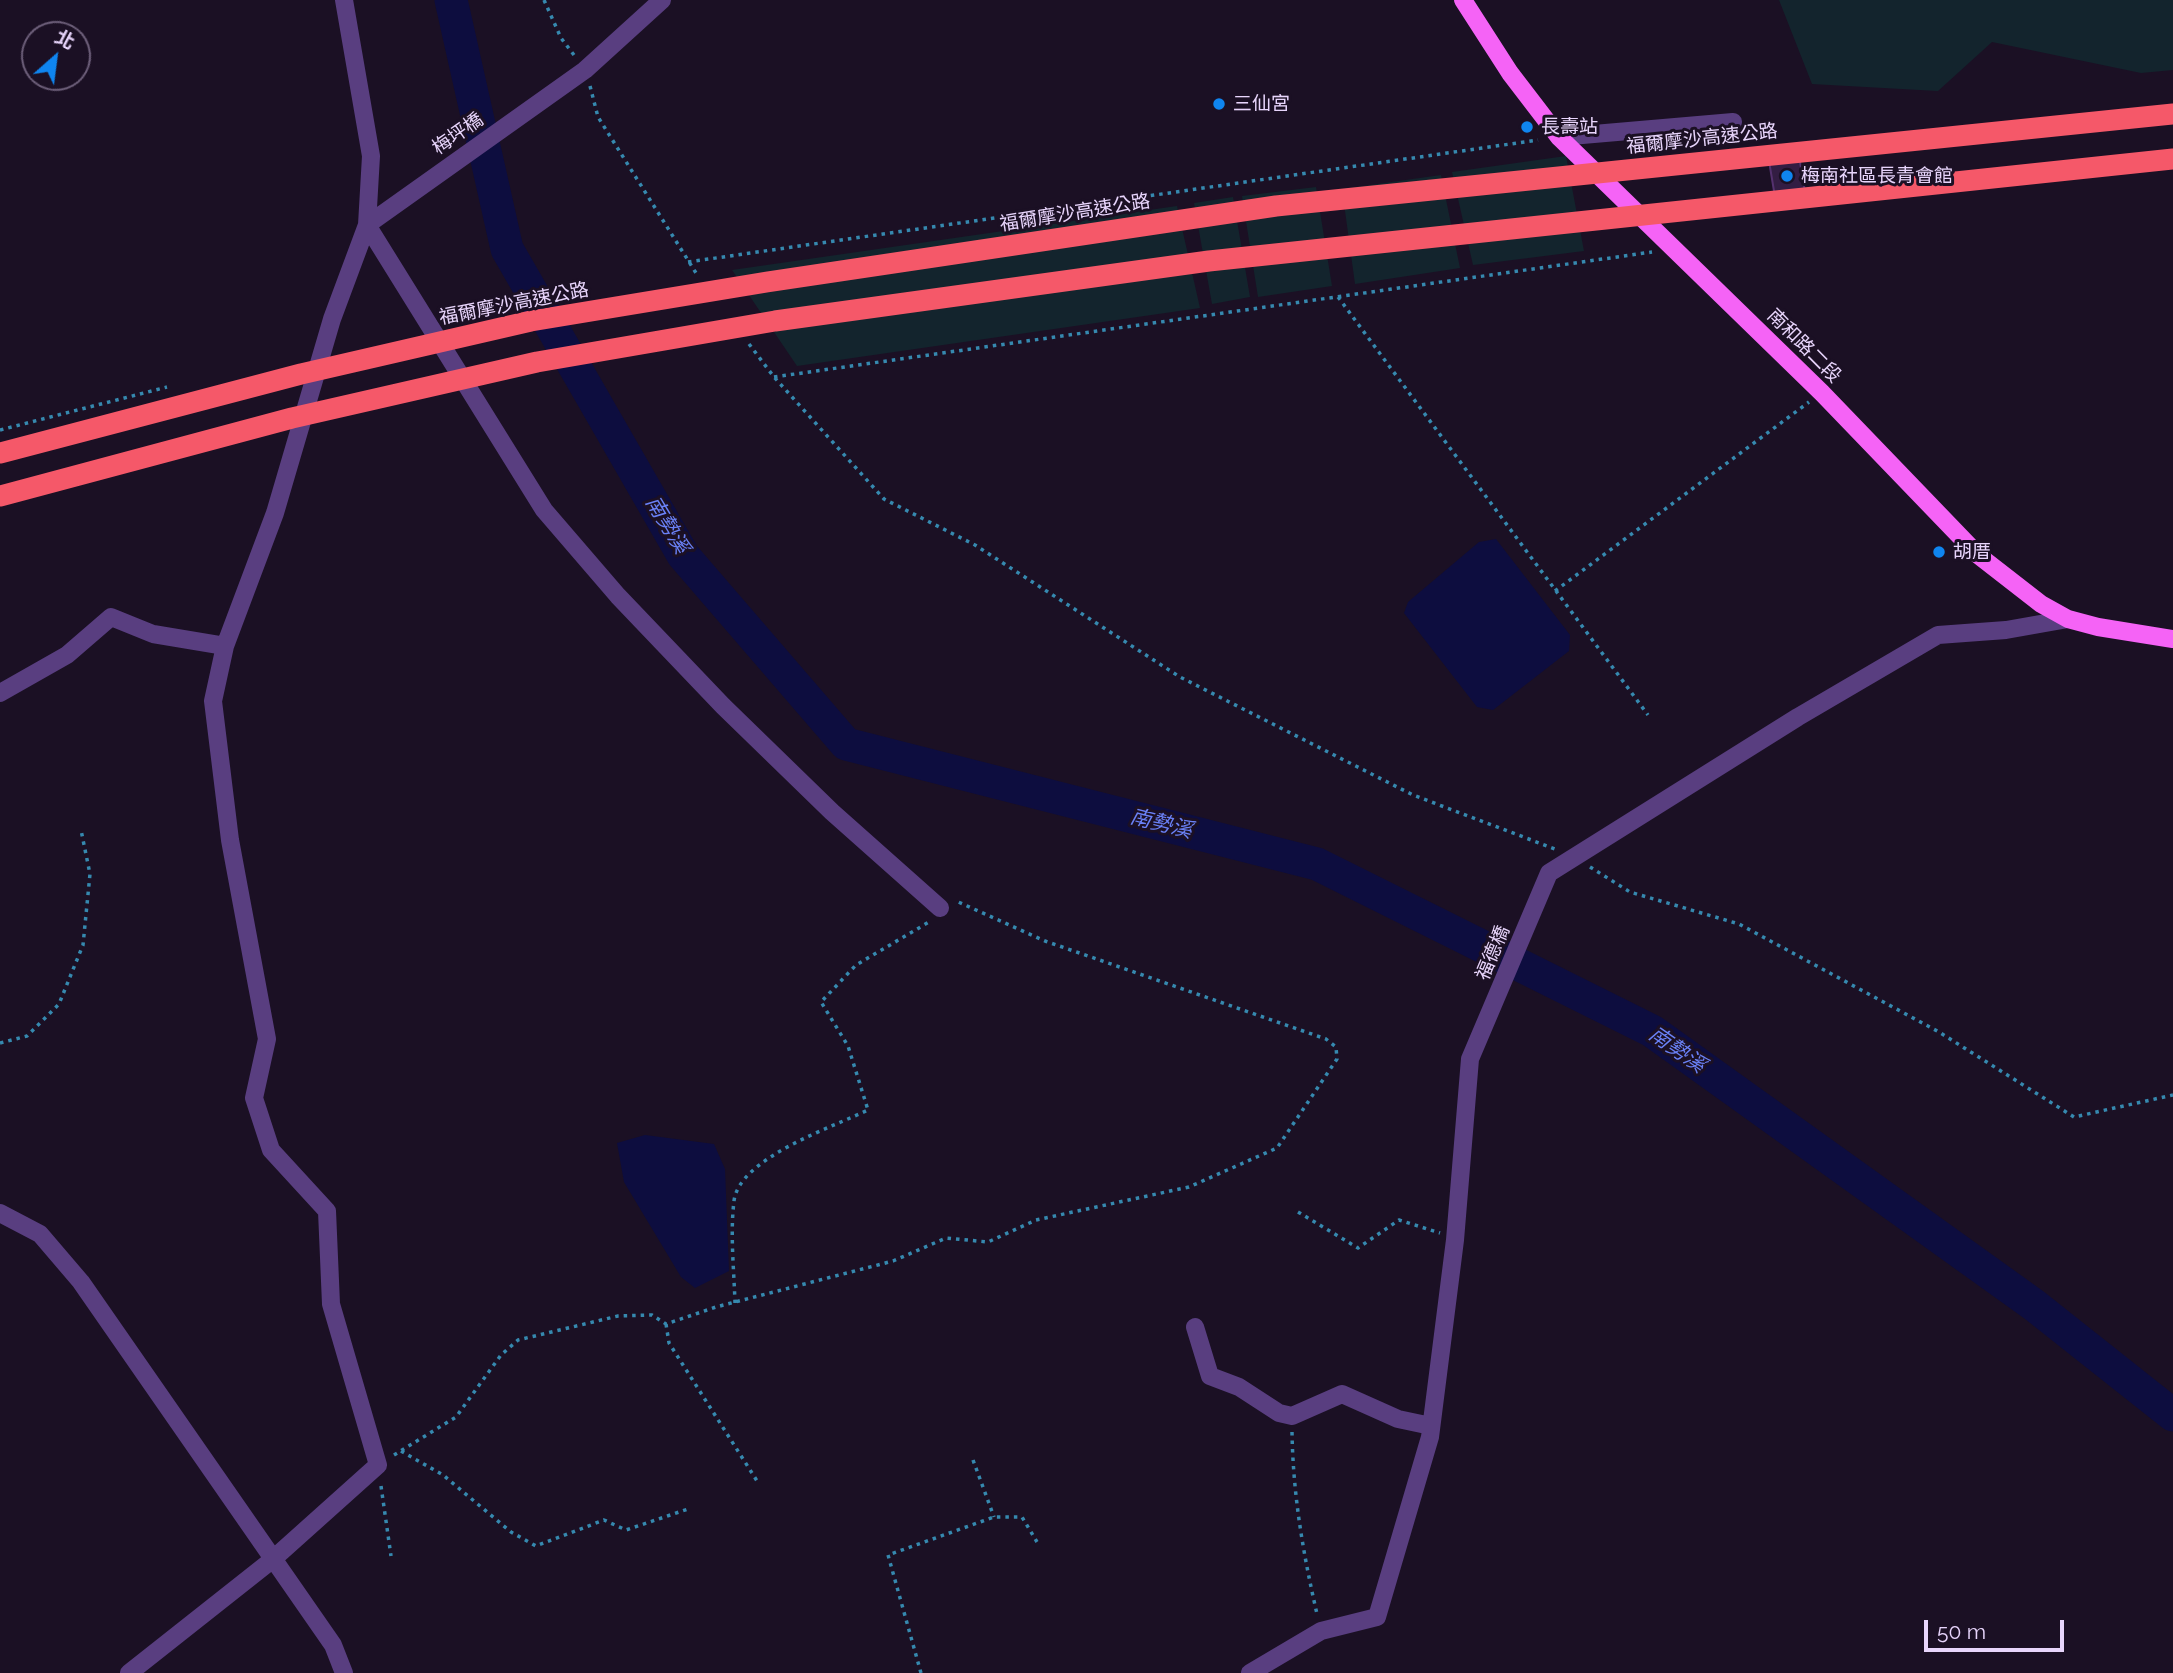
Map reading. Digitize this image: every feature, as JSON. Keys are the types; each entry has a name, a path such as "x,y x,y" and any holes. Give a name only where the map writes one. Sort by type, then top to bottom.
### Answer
{"highway":[{"name":"福爾摩沙高速公路","path":"0,453 301,374 518,324 767,282 1276,206 2173,114"},
{"path":"0,496 292,418 537,362 775,321 1209,261 2173,159"}],"main road":[{"name":"南和路二段","path":"1463,0 1510,73 1559,137 1822,393 1978,555 2041,604 2068,619 2098,627 2173,639"}],"street":[{"path":"129,1673 272,1560 378,1465 331,1304 327,1211 271,1150 254,1098 267,1039 230,840 213,701 225,646 275,513 332,318 367,225 370,156 344,0"},
{"name":"梅坪橋","path":"367,225 580,74 663,0"},
{"path":"1559,137 1733,122"},
{"path":"367,225 544,510 618,596 723,706 832,812 940,908"},
{"path":"0,693 66,655 111,617 153,635 225,646"},
{"name":"福德橋","path":"1321,1631 1377,1617 1431,1426 1455,1240 1470,1059 1549,873 1798,717 1938,635 2006,629 2068,619"},
{"path":"0,1213 40,1234 58,1251 332,1645 344,1673"},
{"path":"1195,1327 1210,1376 1239,1387 1279,1413 1292,1416 1342,1394 1398,1419 1431,1426"},
{"path":"1251,1673 1321,1631"}],"path":[{"path":"544,0 598,117 703,283"},
{"path":"688,262 1559,137"},
{"path":"774,377 1675,249"},
{"path":"1338,297 1648,715"},
{"path":"743,335 774,377 884,499 975,545 1180,677 1413,795 1574,857 1630,892 1739,925 1938,1032 2074,1117 2173,1095"},
{"path":"1555,591 1822,393"},
{"path":"0,1043 27,1036 60,1004 83,945 90,874 81,830"},
{"path":"666,1324 893,1261 946,1238 988,1242 1036,1220 1189,1187 1277,1148 1337,1059 1336,1046 1326,1039 1045,941 955,901 940,908 914,932 856,965 821,1002 848,1046 868,1110 772,1156 742,1178 734,1199 735,1303"},
{"path":"1298,1212 1358,1248 1399,1220 1426,1227 1455,1240"},
{"path":"391,1556 378,1465 456,1417 501,1354 518,1340 618,1316 652,1315 666,1324 669,1343 759,1484"},
{"path":"1292,1416 1293,1481 1300,1539 1321,1631"},
{"path":"401,1451 443,1475 511,1532 536,1546 604,1520 626,1530 691,1508"},
{"path":"973,1460 994,1517"},
{"path":"921,1673 888,1555 994,1517 1022,1517 1037,1542"}],"shaded area":[{"path":"1779,0 2173,0 2173,70 2141,73 1992,42 1938,91 1812,84"},
{"path":"1566,156 1584,251 1473,265 1452,172"},
{"path":"1441,175 1460,268 1355,284 1342,189"},
{"path":"1316,187 1332,286 1258,297 1242,196"},
{"path":"1233,197 1250,297 1212,304 1194,203"},
{"path":"1177,206 1200,308 797,366 732,270"},
{"path":"1496,539 1570,635 1569,651 1493,710 1477,707 1404,613 1408,602 1479,542"},
{"path":"645,1135 714,1144 725,1169 729,1271 695,1288 681,1277 624,1182 617,1143"}],"building":[{"name":"梅南社區長青會館","path":"1799,156 1805,192 1775,197 1769,161"}],"waterway":[{"name":"南勢溪","path":"451,0 507,249 683,555 846,744 1317,864 1652,1031 2034,1305 2173,1415"}],"place":[{"name":"三仙宮","path":"1219,104"},
{"name":"長壽站","path":"1527,127"},
{"name":"梅南社區長青會館","path":"1787,176"},
{"name":"胡厝","path":"1939,552"}]}
